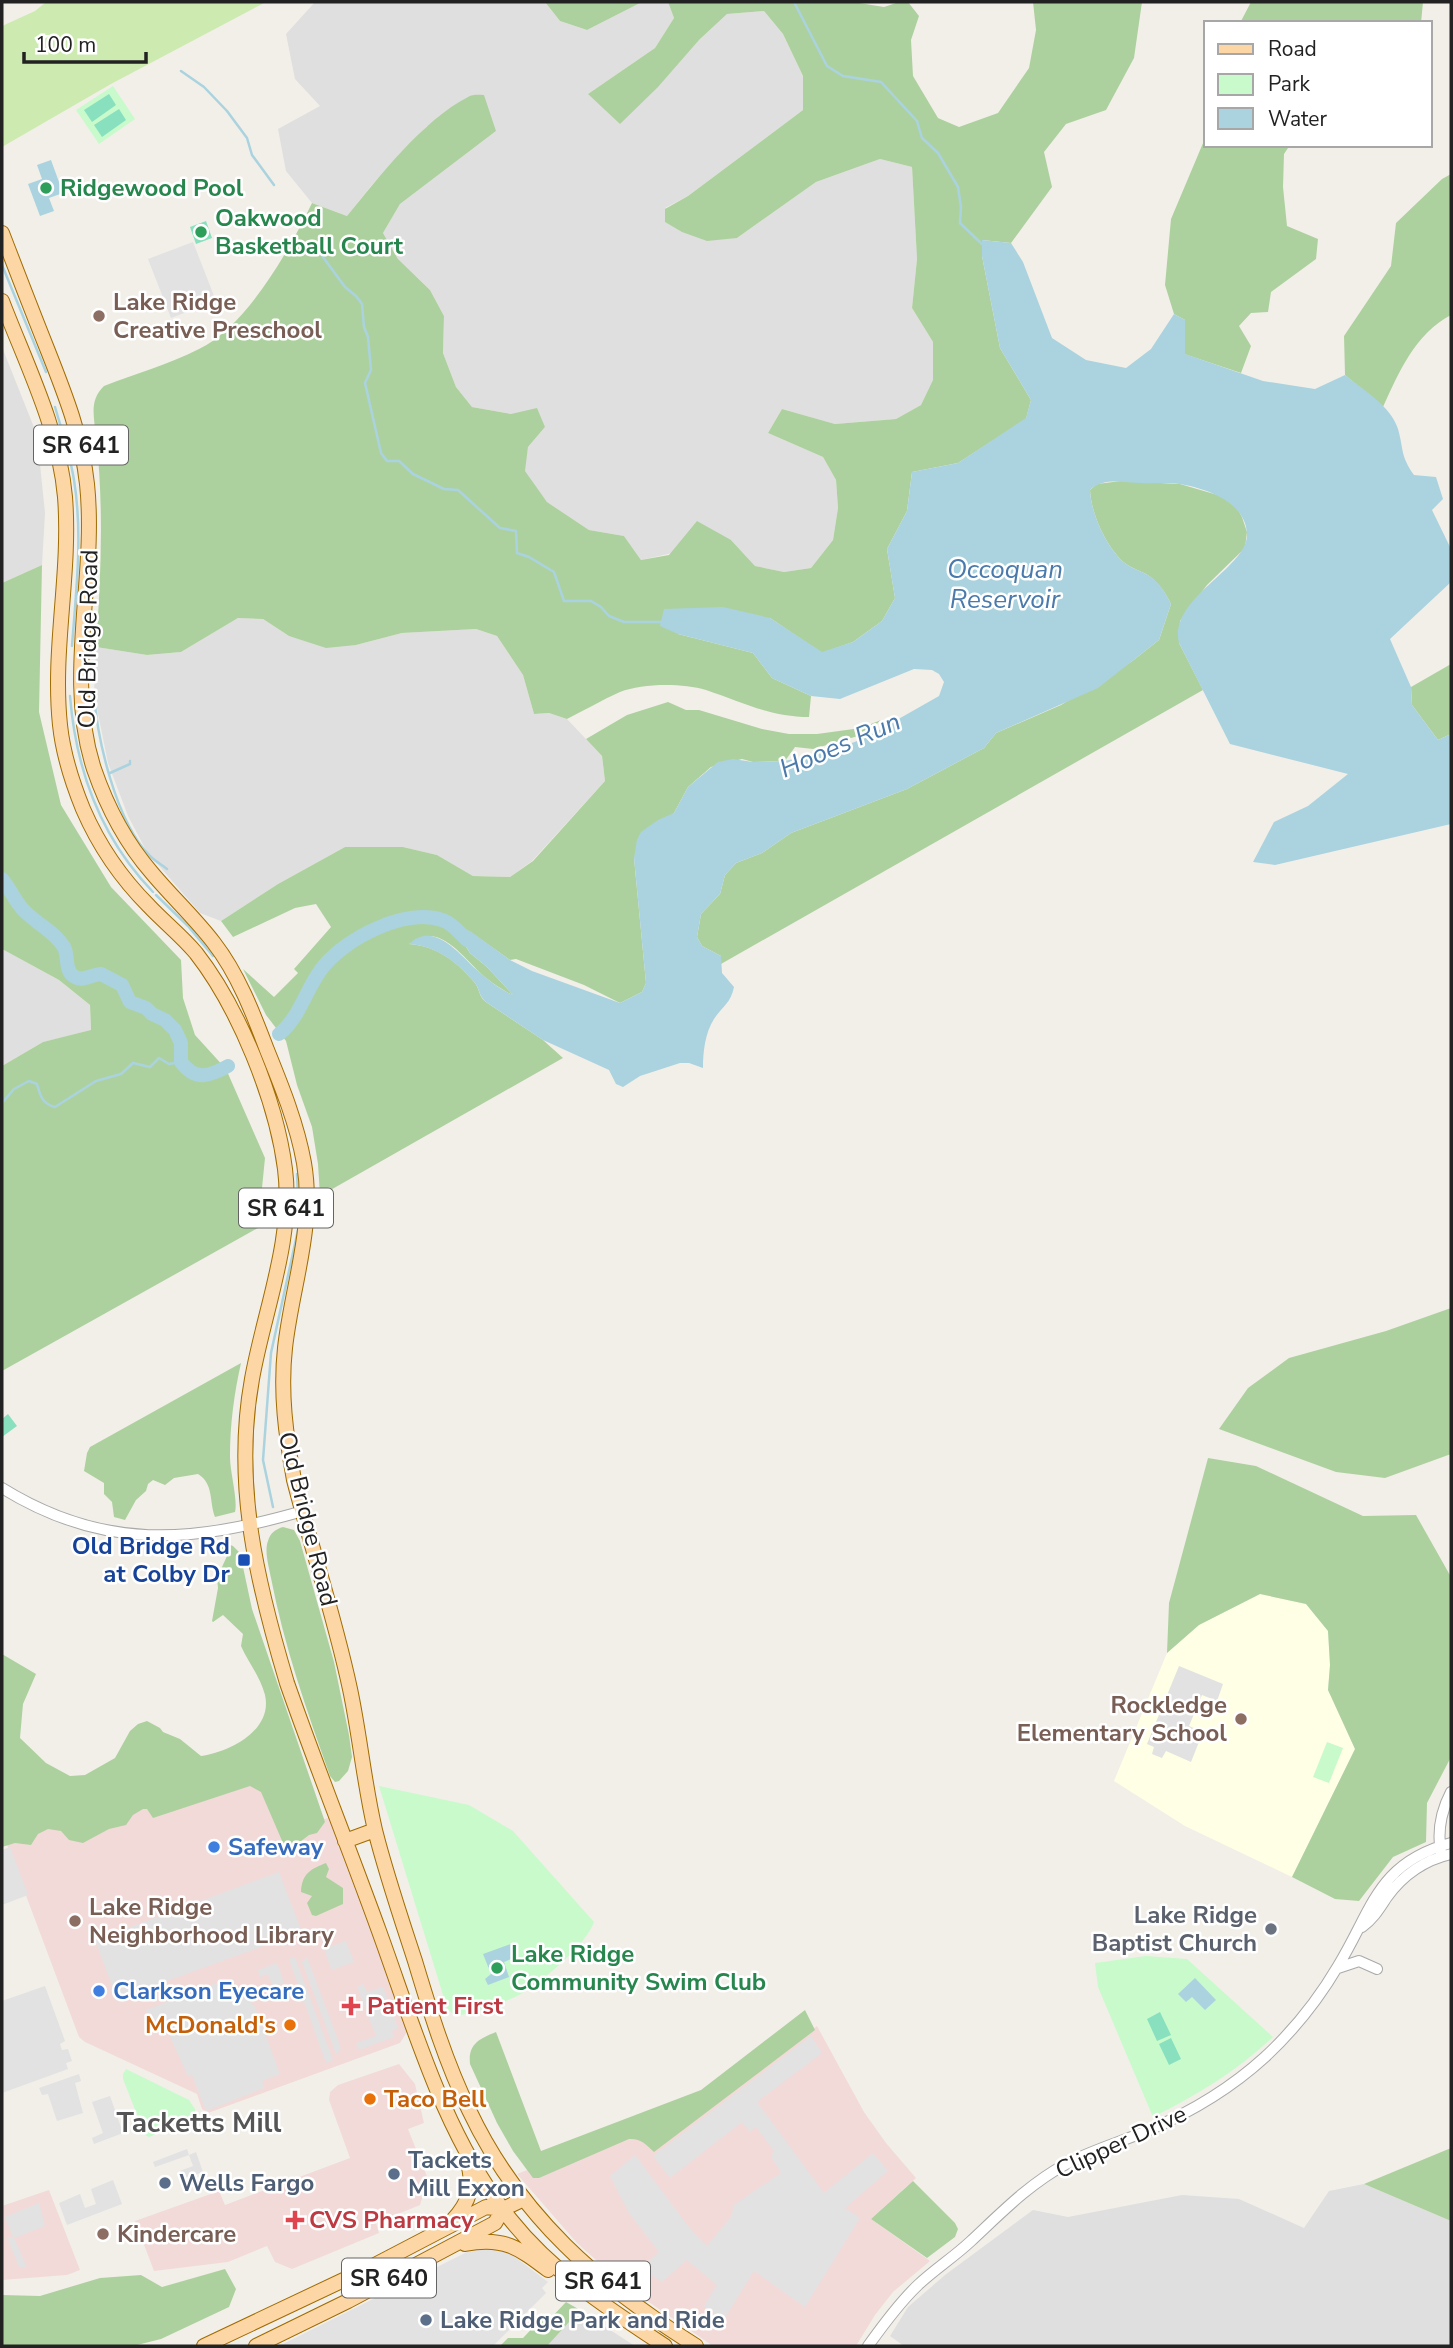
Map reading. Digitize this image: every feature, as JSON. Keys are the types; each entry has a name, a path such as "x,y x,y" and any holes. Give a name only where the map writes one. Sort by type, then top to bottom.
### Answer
{"main road":[{"name":"Old Bridge Road","path":"2,233 70,407 84,460 88,485 89,552 83,704 93,765 113,814 136,853 212,939 232,969 263,1039 297,1132 306,1177 307,1221 285,1345 282,1388 288,1448 348,1679 375,1830 424,1991 457,2082 481,2136 524,2199 551,2232 588,2269 657,2322 696,2346"},
{"name":"Old Bridge Road","path":"2,301 47,417 63,481 66,552 58,690 63,745 75,787 95,833 118,870 187,943 230,1005 279,1134 287,1203 281,1252 256,1356 247,1412 244,1473 249,1526 262,1597 287,1683 434,2083 464,2148 503,2209 544,2256 582,2290 665,2346"},
{"path":"345,1841 375,1830"},
{"path":"444,2229 470,2196 471,2176 464,2148"},
{"name":"SR 640","path":"204,2346 372,2267 486,2207 503,2209 524,2199"},
{"name":"SR 640","path":"256,2346 495,2223 503,2209"},
{"path":"450,2247 486,2240 506,2243 582,2290"}],"street":[{"path":"2,1488 56,1517 120,1534 180,1535 249,1526 303,1511"},
{"path":"1444,1852 1442,1814 1451,1791"},
{"name":"Clipper Drive","path":"867,2346 917,2285 962,2249 1007,2206 1045,2177 1096,2150 1185,2113 1243,2075 1268,2054 1297,2023 1338,1968 1362,1927 1366,1911 1391,1876 1413,1858 1444,1852 1451,1843"},
{"path":"1338,1968 1359,1961 1377,1969"}],"shaded area":[{"path":"315,2 545,2 560,21 587,30 642,2 668,2 674,18 655,48 588,94 699,40 727,14 764,11 783,34 803,76 803,110 688,196 665,208 737,238 816,182 880,159 912,167 917,259 912,308 933,342 933,381 921,405 896,419 835,424 782,409 768,433 823,457 836,480 838,508 833,540 811,568 784,572 755,566 731,540 641,560 624,536 589,530 547,502 524,471 528,447 545,427 511,414 472,407 456,387 443,353 444,316 430,290 398,259 383,233 400,204 496,131 427,126 347,216 312,203 286,171 278,129 320,106 295,79 286,34"},
{"path":"193,242 216,301 171,318 148,259"},
{"path":"2,347 37,435 45,513 42,565 2,583"},
{"path":"238,618 263,619 289,636 356,645 402,633 476,629 497,636 523,675 534,714 549,713 567,719 602,756 605,781 532,861 510,877 473,876 437,855 403,847 345,847 278,884 221,921 200,913 147,852 128,816 108,763 94,694 96,647 147,655 181,652"},
{"path":"2,949 59,980 90,1005 91,1031 43,1042 2,1066"},
{"name":"Rockledge Elementary School","path":"1260,1594 1306,1604 1328,1631 1328,1690 1355,1749 1292,1877 1185,1826 1114,1781 1167,1653 1199,1625"},
{"path":"1179,1666 1223,1684 1217,1701 1202,1695 1189,1726 1203,1732 1191,1762 1166,1751 1162,1758 1152,1754 1154,1747 1147,1744"},
{"path":"294,1732 324,1819 329,1818 350,1862 407,2032 400,2043 208,2113 202,2109 197,2094 79,2037 3,1834"},
{"path":"10,1847 28,1895 2,1905 2,1850"},
{"path":"279,1872 302,1932 117,1999 95,1940"},
{"path":"346,1941 354,1962 332,1970 324,1949"},
{"path":"295,1957 333,2060 326,2063 289,1959"},
{"path":"307,1957 341,2048 336,2054 302,1962"},
{"path":"277,1963 284,1983 273,1987 268,1974 260,1977 258,1970"},
{"path":"216,1983 219,1991 236,1984 255,2007 280,2074 262,2081 264,2088 206,2111 192,2075 188,2076 167,2030 160,2033 152,2013 148,2014 146,2010"},
{"path":"363,1984 367,1992 383,1987 398,2028 392,2031 394,2037 359,2050 356,2043 376,2036 357,1987"},
{"path":"45,1986 65,2041 60,2044 62,2050 68,2049 72,2061 66,2063 68,2069 2,2093 2,2001"},
{"path":"817,2026 864,2112 916,2178 871,2219 930,2261 893,2292 856,2346 713,2346 624,2285 577,2243 517,2174 643,2123 658,2143"},
{"path":"811,2036 822,2053 757,2102 824,2193 873,2153 888,2171 845,2208 860,2218 805,2307 754,2271 724,2319 704,2306 717,2285 687,2260 662,2282 642,2268 659,2252 629,2213 610,2176 635,2155 688,2226 707,2246 731,2217 734,2205 781,2173 771,2156 774,2151 756,2127 750,2132 742,2122 670,2178 653,2156"},
{"path":"399,2064 415,2084 424,2123 408,2129 428,2179 420,2205 376,2223 379,2233 292,2269 275,2262 267,2246 228,2262 154,2271 135,2221 219,2191 225,2205 350,2158 329,2100 330,2092 338,2085"},
{"path":"79,2074 81,2081 75,2083 83,2113 57,2121 48,2094 42,2095 39,2088"},
{"path":"110,2096 123,2133 94,2144 92,2138 103,2133 92,2102"},
{"path":"187,2149 189,2155 155,2167 153,2162"},
{"path":"196,2152 203,2172 183,2179 180,2171 193,2166 189,2155"},
{"path":"113,2180 122,2204 67,2225 59,2203 80,2194 85,2208 96,2204 91,2189"},
{"path":"1364,2184 1451,2221 1451,2346 904,2346 890,2336 908,2307 945,2275 1033,2210 1068,2217 1182,2195 1239,2199 1304,2228 1329,2191"},
{"path":"49,2190 80,2270 67,2275 2,2280 2,2206"},
{"path":"39,2203 45,2226 14,2238 27,2268 19,2267 7,2237 13,2237 5,2217"},
{"name":"Lake Ridge Park and Ride","path":"479,2248 511,2254 548,2282 542,2288 546,2293 493,2346 279,2346 467,2252"},
{"path":"573,2306 635,2346 536,2346"}],"green space":[{"path":"46,2 266,2 111,84 2,147 2,26 35,11"},
{"path":"545,2 642,2 587,30 560,21"},
{"path":"668,2 853,2 884,7 908,2 919,16 911,40 913,76 938,118 959,127 998,113 1029,68 1036,30 1033,2 1142,2 1134,58 1106,110 1066,124 1044,152 1052,187 1011,243 982,240 982,256 1000,348 1031,400 1026,419 958,463 912,472 907,511 887,549 895,598 882,621 853,642 822,653 770,618 678,634 753,653 772,678 811,696 809,717 769,712 706,690 663,685 620,692 567,719 549,713 534,714 523,675 497,636 476,629 402,633 356,645 326,648 289,636 263,619 238,618 181,652 147,655 96,647 101,515 94,403 99,391 104,386 199,349 216,338 250,305 265,285 312,203 347,216 418,134 451,107 474,95 484,95 496,131 400,204 383,233 398,259 430,290 444,316 443,353 456,387 472,407 511,414 537,408 545,427 528,447 525,471 547,502 589,530 624,536 641,560 669,555 697,521 731,540 755,566 784,572 811,568 833,540 838,508 836,480 823,457 768,433 782,409 835,424 896,419 921,405 933,380 933,342 912,308 917,259 912,167 880,159 816,182 737,238 707,241 682,232 665,222 665,209 688,196 803,110 803,76 783,34 764,11 727,14 620,124 588,94 655,48 674,18"},
{"path":"1251,2 1423,2 1421,21 1241,21"},
{"path":"113,86 135,119 99,144 76,110"},
{"path":"109,94 116,105 92,122 84,110"},
{"path":"119,109 126,120 102,137 94,125"},
{"path":"1204,141 1204,147 1289,147 1284,154 1283,187 1287,226 1318,239 1316,259 1271,292 1268,312 1251,313 1239,326 1251,346 1241,373 1184,354 1185,320 1174,314 1165,285 1171,219"},
{"path":"1451,174 1451,315 1427,332 1418,343 1383,407 1345,375 1344,336 1391,266 1396,223 1442,179"},
{"name":"Oakwood Basketball Court","path":"206,221 212,238 196,244 190,227"},
{"path":"1121,481 1180,484 1221,496 1237,508 1242,517 1247,532 1245,548 1207,585 1180,621 1179,643 1203,690 721,964 721,956 702,946 697,937 701,914 720,894 725,875 736,863 762,853 791,833 907,789 984,748 996,733 1061,705 1131,662 1159,640 1171,604 1154,580 1125,563 1116,554 1105,537 1093,508 1090,490 1097,484"},
{"path":"42,565 39,712 61,805 111,887 181,960 183,998 195,1035 226,1069 265,1158 258,1228 2,1371 2,1066 43,1042 91,1030 90,1005 59,980 2,949 2,583"},
{"path":"1451,664 1451,734 1438,740 1412,705 1411,687"},
{"path":"668,702 686,710 699,710 762,729 789,734 817,734 861,728 881,720 869,731 858,736 813,749 795,747 785,761 753,762 742,759 711,767 688,787 674,813 634,858 646,983 642,992 620,1003 584,985 516,959 510,960 469,931 454,928 470,953 514,996 486,978 446,941 430,936 409,944 429,948 454,962 475,983 484,1000 543,1040 563,1058 320,1196 312,1127 297,1085 286,1041 266,1015 243,969 274,997 298,973 294,969 331,927 316,904 295,908 233,937 221,921 278,884 345,847 403,847 437,855 473,876 510,877 533,861 605,781 602,756 586,739 627,715"},
{"path":"1451,1308 1451,1454 1385,1478 1336,1472 1219,1429 1248,1388 1289,1358 1386,1331"},
{"path":"241,1363 230,1445 235,1512 215,1517 209,1488 198,1474 174,1478 165,1485 153,1480 136,1500 125,1520 114,1517 112,1502 104,1494 104,1483 84,1471 90,1447"},
{"path":"8,1414 17,1426 2,1437 2,1419"},
{"path":"1208,1458 1256,1466 1363,1516 1416,1515 1451,1577 1451,1757 1427,1803 1426,1842 1393,1857 1359,1901 1335,1899 1292,1877 1355,1749 1328,1690 1328,1631 1306,1604 1260,1594 1199,1625 1167,1653 1169,1603"},
{"path":"283,1527 294,1530 300,1541 334,1662 349,1735 352,1757 348,1771 335,1782 330,1776 297,1678 282,1628 268,1564 266,1549 269,1538"},
{"path":"225,1543 240,1553 252,1609 325,1822 317,1833 300,1842 289,1845 283,1843 261,1792 250,1786 153,1818 147,1809 143,1809 133,1815 126,1825 109,1829 83,1843 69,1840 61,1831 48,1829 38,1834 31,1845 15,1843 2,1847 2,1654 36,1674 23,1704 20,1738 46,1763 70,1776 85,1775 115,1758 130,1731 147,1721 180,1739 201,1756 224,1750 256,1729 266,1708 265,1695 241,1646 243,1634 223,1615 212,1621 218,1588 217,1578 227,1556 218,1545"},
{"path":"1327,1742 1343,1748 1329,1783 1313,1777"},
{"path":"379,1786 469,1805 513,1831 594,1922 590,1931 561,1964 526,1991 495,2005 455,2016 447,2008"},
{"path":"326,1863 329,1869 326,1877 343,1888 343,1904 316,1916 312,1915 307,1903 312,1896 301,1892 303,1880 316,1867"},
{"path":"1146,1956 1187,1959 1273,2037 1216,2082 1153,2117 1098,1987 1095,1963"},
{"path":"805,2010 815,2030 654,2152 640,2141 629,2139 539,2178 533,2178 513,2151 470,2064 471,2052 476,2043 496,2032 541,2151 701,2090"},
{"path":"1160,2012 1171,2035 1157,2041 1147,2019"},
{"path":"1171,2038 1181,2059 1169,2065 1159,2044"},
{"path":"126,2069 189,2100 195,2109 195,2118 149,2137 145,2135 123,2079"},
{"path":"1451,2148 1451,2221 1364,2184"},
{"path":"913,2181 958,2229 955,2237 927,2258 871,2219"},
{"path":"225,2269 236,2289 229,2307 161,2339 133,2346 2,2346 2,2295 40,2296 100,2278 141,2275 162,2287"},
{"path":"566,2302 580,2310 547,2346 500,2346 508,2338 523,2338 542,2318 547,2322"}],"water":[{"name":"Ridgewood Pool","path":"51,160 63,193 49,198 54,211 40,216 28,184 42,179 37,165"},
{"name":"Occoquan Reservoir","path":"982,240 1011,243 1023,262 1052,338 1086,360 1126,368 1151,349 1174,314 1185,320 1185,354 1263,381 1315,389 1345,375 1389,413 1398,429 1404,457 1414,475 1436,477 1443,499 1432,510 1451,549 1451,582 1390,639 1411,687 1412,705 1438,740 1451,734 1451,824 1275,865 1253,862 1274,822 1308,806 1348,774 1230,744 1179,643 1179,627 1185,612 1244,547 1247,534 1240,513 1223,498 1190,486 1170,483 1101,483 1090,490 1096,518 1105,537 1122,561 1158,583 1171,604 1159,640 1098,688 996,733 984,748 907,789 791,833 762,853 736,863 725,875 720,894 701,914 697,937 702,946 721,956 722,973 734,987 728,1001 708,1030 703,1068 680,1063 640,1076 623,1087 616,1084 609,1070 543,1040 486,1002 475,983 446,956 429,948 409,944 418,938 437,937 454,948 494,984 513,995 470,953 454,927 470,931 510,960 532,971 620,1003 642,992 646,983 634,858 641,832 674,813 688,787 718,762 733,759 753,762 785,761 836,749 865,738 939,696 944,682 939,674 932,670 914,669 840,699 811,696 772,678 753,653 678,634 660,626 664,609 723,607 770,618 822,652 853,642 882,621 895,598 887,549 907,511 912,472 958,463 1026,418 1031,400 1000,348 982,256"},
{"name":"Lake Ridge Community Swim Club","path":"511,1944 516,1957 504,1962 509,1977 488,1985 485,1979 491,1974 483,1954"},
{"path":"1195,1978 1216,2000 1205,2010 1192,1997 1186,2002 1178,1994"}],"waterway":[{"path":"794,2 827,66 843,76 881,82 917,121 922,138 938,153 958,187 960,223 982,244"},
{"path":"181,71 204,87 227,111 247,138 252,155 274,185"},
{"path":"320,253 345,287 362,304 371,370 365,383 381,453 387,461 399,461 413,474 444,489 458,490 500,528 516,531 517,553 554,572 564,601 591,601 609,616 624,622 664,622"},
{"path":"2,265 46,372"},
{"path":"55,407 70,461 77,501 78,563 72,646"},
{"path":"94,693 104,756 118,802 138,841 150,856 167,869"},
{"path":"70,696 78,751 94,802 119,849 153,892"},
{"path":"110,773 130,764 130,761"},
{"name":"Hooes Run","path":"2,879 25,912 64,947 68,968 75,977 81,979 101,974 122,985 130,1002 146,1008 175,1030 181,1043 181,1062 192,1072 203,1075 228,1066"},
{"path":"156,895 188,926 213,956"},
{"name":"Hooes Run","path":"279,1034 298,1011 323,967 333,956 361,936 394,922 427,917 449,923 467,940"},
{"path":"2,1103 14,1089 29,1081 37,1084 44,1101 55,1107 96,1081 121,1074 133,1063 150,1067 159,1058 169,1064 181,1062"},
{"path":"297,1174 299,1220"},
{"path":"273,1507 263,1460 271,1353 298,1230"}],"place":[{"name":"Ridgewood Pool","path":"46,188"},
{"name":"Oakwood Basketball Court","path":"201,232"},
{"name":"Lake Ridge Creative Preschool","path":"99,316"},
{"name":"Old Bridge Rd at Colby Dr","path":"244,1560"},
{"name":"Rockledge Elementary School","path":"1241,1719"},
{"name":"Safeway","path":"214,1847"},
{"name":"Lake Ridge Neighborhood Library","path":"75,1921"},
{"name":"Lake Ridge Baptist Church","path":"1271,1929"},
{"name":"Lake Ridge Community Swim Club","path":"497,1968"},
{"name":"Clarkson Eyecare","path":"99,1991"},
{"name":"Patient First","path":"351,2006"},
{"name":"McDonald's","path":"290,2025"},
{"name":"Taco Bell","path":"370,2099"},
{"name":"Tackets Mill Exxon","path":"394,2174"},
{"name":"Wells Fargo","path":"165,2183"},
{"name":"CVS Pharmacy","path":"295,2220"},
{"name":"Kindercare","path":"103,2234"},
{"name":"Lake Ridge Park and Ride","path":"426,2320"}],"district":[{"name":"Tacketts Mill","path":"199,2123"}]}
